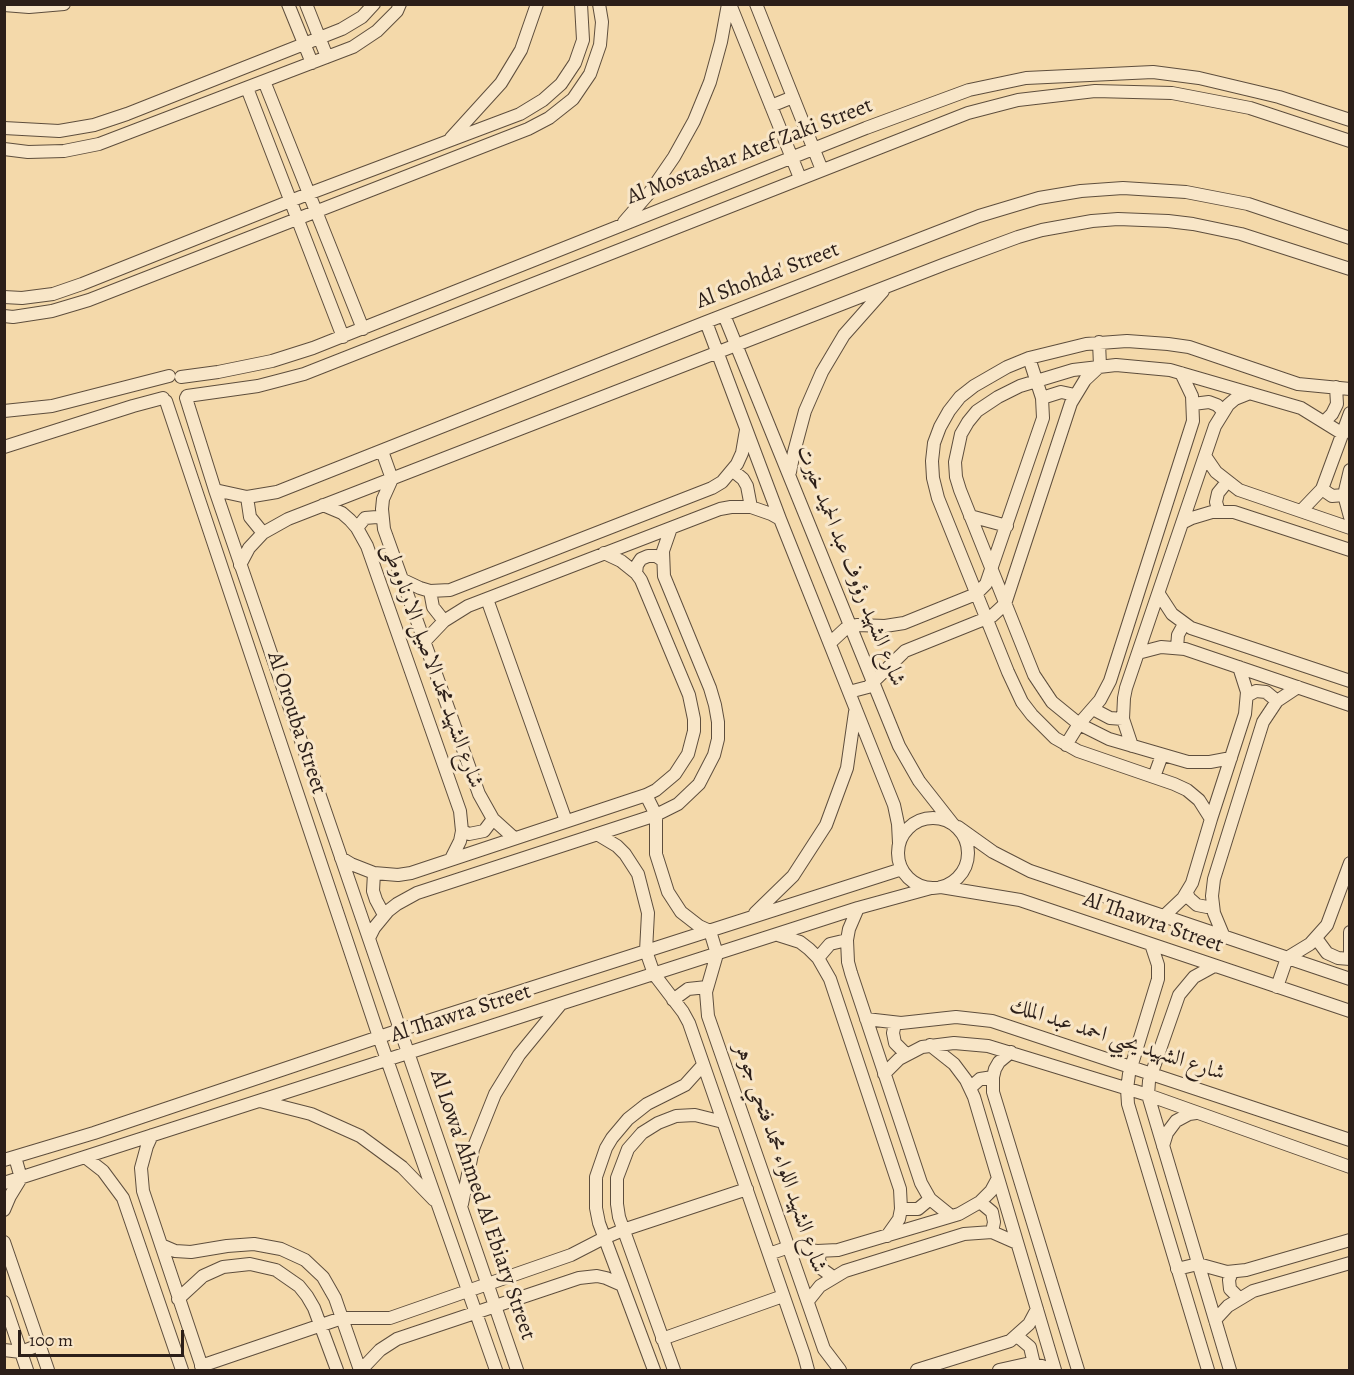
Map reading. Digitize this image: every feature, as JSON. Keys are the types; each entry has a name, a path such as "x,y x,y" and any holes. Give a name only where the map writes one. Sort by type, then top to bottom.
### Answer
{"street":[{"path":"4,5 29,7 64,4"},
{"path":"288,4 312,63"},
{"path":"306,4 327,57"},
{"path":"4,128 60,131 127,114 342,29 362,17 374,4"},
{"path":"4,149 28,152 64,151 99,144 353,46 377,31 397,11 400,4"},
{"path":"450,139 501,83 521,50 537,4"},
{"path":"4,297 22,298 53,294 450,139 520,114 543,100 561,84 575,63 582,40 581,4"},
{"path":"4,316 13,317 52,311 89,300 528,129 549,118 573,99 590,74 600,45 602,22 599,4"},
{"path":"729,4 800,178"},
{"path":"622,224 650,192 674,158 694,121 710,82 729,4"},
{"path":"756,4 822,170"},
{"path":"582,40 600,45"},
{"name":"Al Mostashar Atef Zaki Street","path":"4,411 52,406 175,376 218,372 272,361 343,337 814,148 969,90 1026,78 1153,72 1198,78 1279,97 1350,120"},
{"path":"264,81 363,329"},
{"path":"246,88 343,337"},
{"name":"Al Mostashar Atef Zaki Street","path":"186,397 258,386 304,374 874,149 968,113 993,106 1061,94 1121,90 1172,93 1223,102 1265,113 1350,141"},
{"path":"771,106 793,97"},
{"path":"866,128 874,149"},
{"path":"760,170 768,191"},
{"name":"Al Shohda' Street","path":"214,490 247,497 277,492 724,315 999,209 1039,198 1081,191 1144,189 1207,195 1248,204 1350,238"},
{"path":"240,565 249,548 263,533 279,523 1018,237 1067,225 1118,219 1168,220 1209,226 1256,238 1350,269"},
{"path":"790,473 802,421 822,372 857,318 886,287"},
{"name":"شارع الشهيد رؤوف عبد الحميد خيرت","path":"724,315 899,746 934,802 955,825"},
{"name":"شارع الشهيد رؤوف عبد الحميد خيرت","path":"706,322 780,519 894,805 899,843"},
{"path":"1210,819 1199,800 1187,790 1090,756 1066,745 1043,727 1022,702 938,498 933,478 934,443 949,411 960,397 989,376 1029,358 1099,342 1147,341 1189,347 1298,384 1350,388"},
{"path":"849,692 861,690 874,683 897,657 913,646 987,619 1005,604 1075,395 1085,380 1100,366 1099,342"},
{"path":"830,643 839,633 852,626 894,625 976,594 986,584 1042,417 1042,398 1029,358"},
{"path":"1231,758 1217,762 1196,763 1132,746 1092,732 1064,713 1042,689 991,571 956,477 955,462 961,434 968,422 982,407 1009,391 1060,372 1100,366 1152,367 1181,373 1301,408 1343,434"},
{"path":"1066,745 1079,724 1106,691 1110,681 1193,422 1193,404 1189,388 1181,373"},
{"path":"4,447 133,406 164,400 176,404 186,397 188,385 175,376 160,385 164,400"},
{"path":"1324,422 1335,409 1336,387"},
{"path":"1042,398 1061,392 1075,395"},
{"path":"1132,746 1123,719 1124,698 1138,654 1215,426 1223,411 1235,399 1250,393"},
{"name":"Al Orouba Street","path":"186,397 214,490 408,1052"},
{"name":"Al Orouba Street","path":"164,400 176,427 387,1059"},
{"path":"1193,404 1209,402 1217,405 1223,411"},
{"path":"1301,511 1322,489 1350,413"},
{"path":"176,427 182,421 192,422"},
{"path":"401,579 430,591 450,590 712,488 722,482 742,453 746,429"},
{"path":"382,451 392,479"},
{"path":"1205,456 1216,472 1227,482 1247,494 1350,528"},
{"path":"732,470 744,480 751,507"},
{"path":"1350,470 1344,495 1350,517"},
{"name":"شارع الشهيد محمد الاصيل الارناووطى","path":"392,479 383,498 384,529 479,794 493,819 514,838"},
{"path":"1219,512 1217,497 1220,489 1227,482"},
{"path":"1322,489 1332,496 1344,495"},
{"path":"247,497 250,517 263,533"},
{"name":"شارع الشهيد محمد الاصيل الارناووطى","path":"323,505 342,513 357,528 367,546 458,801 462,831 451,859"},
{"path":"424,642 444,621 459,610 720,508 751,507 780,519"},
{"path":"1182,523 1202,514 1219,512 1244,515 1350,550"},
{"path":"970,516 1006,526"},
{"path":"357,528 365,518 382,519"},
{"path":"369,938 384,915 397,904 417,893 656,815 678,804 699,784 714,756 718,722 716,705 710,688 667,584 662,560 671,528"},
{"path":"341,858 374,873 399,875 411,873 645,795 666,783 682,765 692,743 694,719 688,695 646,589 636,573 621,561 603,554"},
{"path":"636,573 641,559 656,556 662,560"},
{"path":"430,591 434,607 444,621"},
{"path":"1159,594 1172,614 1191,628 1350,681"},
{"path":"487,598 566,821"},
{"path":"1177,648 1178,635 1184,624"},
{"path":"1138,654 1153,648 1177,648 1350,705"},
{"path":"1164,916 1178,905 1187,893 1195,875 1210,819 1245,714 1247,696 1239,667"},
{"path":"1224,936 1216,922 1212,905 1214,879 1263,722 1277,701 1298,687"},
{"path":"1247,696 1256,691 1266,692 1277,701"},
{"path":"750,918 793,876 826,825 847,768 855,708"},
{"path":"1093,709 1110,718 1123,719"},
{"path":"286,760 305,753"},
{"path":"1154,777 1162,754"},
{"path":"645,795 656,815 656,854 668,892 681,912 699,926 710,931 717,954"},
{"path":"937,817 955,825 963,834 968,850 966,867 956,880 936,888 914,883 902,869 899,861 899,843 907,829 920,819 937,817"},
{"path":"462,831 469,834 484,831 493,819"},
{"name":"Al Thawra Street","path":"955,825 993,852 1030,871 1350,979"},
{"path":"597,834 625,854 638,874 648,913 646,951"},
{"path":"1277,987 1287,958 1303,950 1316,939 1331,917 1350,862"},
{"name":"Al Thawra Street","path":"10,1159 400,1030 902,869"},
{"path":"374,873 373,891 384,915"},
{"name":"Al Thawra Street","path":"4,1184 858,908 936,888 1020,900 1350,1011"},
{"path":"1187,893 1197,905 1207,907 1212,905"},
{"path":"858,908 849,929 848,962 921,1183 930,1199 951,1216"},
{"path":"1350,932 1350,953"},
{"path":"777,935 800,942 818,958 830,979 900,1189 899,1219 887,1236"},
{"path":"1316,939 1327,953 1338,958 1350,959"},
{"path":"818,958 830,944 847,940"},
{"path":"1151,944 1158,964 1158,979 1127,1089 1131,1119 1208,1371"},
{"name":"شارع الشهيد اللواء محمد فتحي جوهر","path":"646,951 654,974 689,1023 807,1371"},
{"name":"شارع الشهيد اللواء محمد فتحي جوهر","path":"717,954 707,987 708,1016 824,1349 840,1370"},
{"path":"1214,966 1194,977 1179,995 1152,1074 1148,1095 1230,1371"},
{"path":"673,1000 688,989 707,987"},
{"path":"461,1208 473,1149 495,1094 525,1046 563,1003"},
{"name":"شارع الشهيد يحيي احمد عبد الملك","path":"866,1019 895,1023 956,1017 984,1019 1350,1140"},
{"path":"895,1023 893,1033 896,1043 906,1054"},
{"name":"شارع الشهيد يحيي احمد عبد الملك","path":"884,1074 906,1054 930,1046 965,1043 988,1046 1148,1095 1350,1167"},
{"path":"930,1046 954,1064 970,1088 1054,1371"},
{"name":"Al Lowa' Ahmed Al Ebiary Street","path":"408,1052 517,1371"},
{"path":"1011,1052 999,1062 993,1077 995,1100 1078,1371"},
{"name":"Al Lowa' Ahmed Al Ebiary Street","path":"387,1059 496,1371"},
{"path":"654,1371 604,1238 597,1215 595,1192 600,1162 612,1138 637,1111 685,1085 703,1065"},
{"path":"970,1088 980,1079 993,1077"},
{"path":"258,1101 311,1114 360,1137 402,1167 438,1205"},
{"path":"1163,1147 1167,1133 1176,1121 1196,1113"},
{"path":"674,1371 623,1230 617,1204 617,1178 623,1158 635,1140 650,1127 676,1116 705,1116 723,1122"},
{"path":"152,1135 143,1157 141,1180 143,1191 202,1368 342,1318 390,1318 571,1255 623,1230 747,1189"},
{"path":"85,1157 111,1179 123,1198 182,1371"},
{"path":"4,1210 21,1178 10,1159"},
{"path":"769,1254 789,1247 820,1251 837,1250 951,1216 966,1211 980,1202 991,1191 998,1178"},
{"path":"901,1209 918,1209 930,1199"},
{"path":"980,1202 992,1212 994,1222 992,1232"},
{"path":"808,1301 820,1286 854,1267 964,1234 992,1232 1017,1243"},
{"path":"1177,1269 1198,1264 1217,1271 1232,1272 1256,1268 1350,1240"},
{"path":"4,1242 48,1371"},
{"path":"161,1245 183,1252 254,1244 281,1249 305,1260 323,1277 335,1299 360,1371 380,1350 398,1339 495,1306 588,1276 606,1278 622,1286"},
{"path":"820,1251 820,1265 825,1273 833,1277"},
{"path":"1215,1320 1239,1298 1262,1288 1350,1263"},
{"path":"178,1299 203,1276 223,1267 250,1264 276,1270 298,1286 314,1308 337,1371"},
{"path":"1232,1272 1229,1280 1230,1289 1239,1298"},
{"path":"22,1293 4,1301 27,1371"},
{"path":"662,1338 783,1296"},
{"path":"916,1371 1002,1344 1017,1336 1029,1324 1037,1309"},
{"path":"634,1318 652,1311"},
{"path":"171,1339 190,1332"},
{"path":"1017,1336 1030,1347 1034,1365"},
{"path":"4,1350 21,1352 39,1345"},
{"path":"999,1371 1017,1365 1034,1365 1054,1371"}]}
